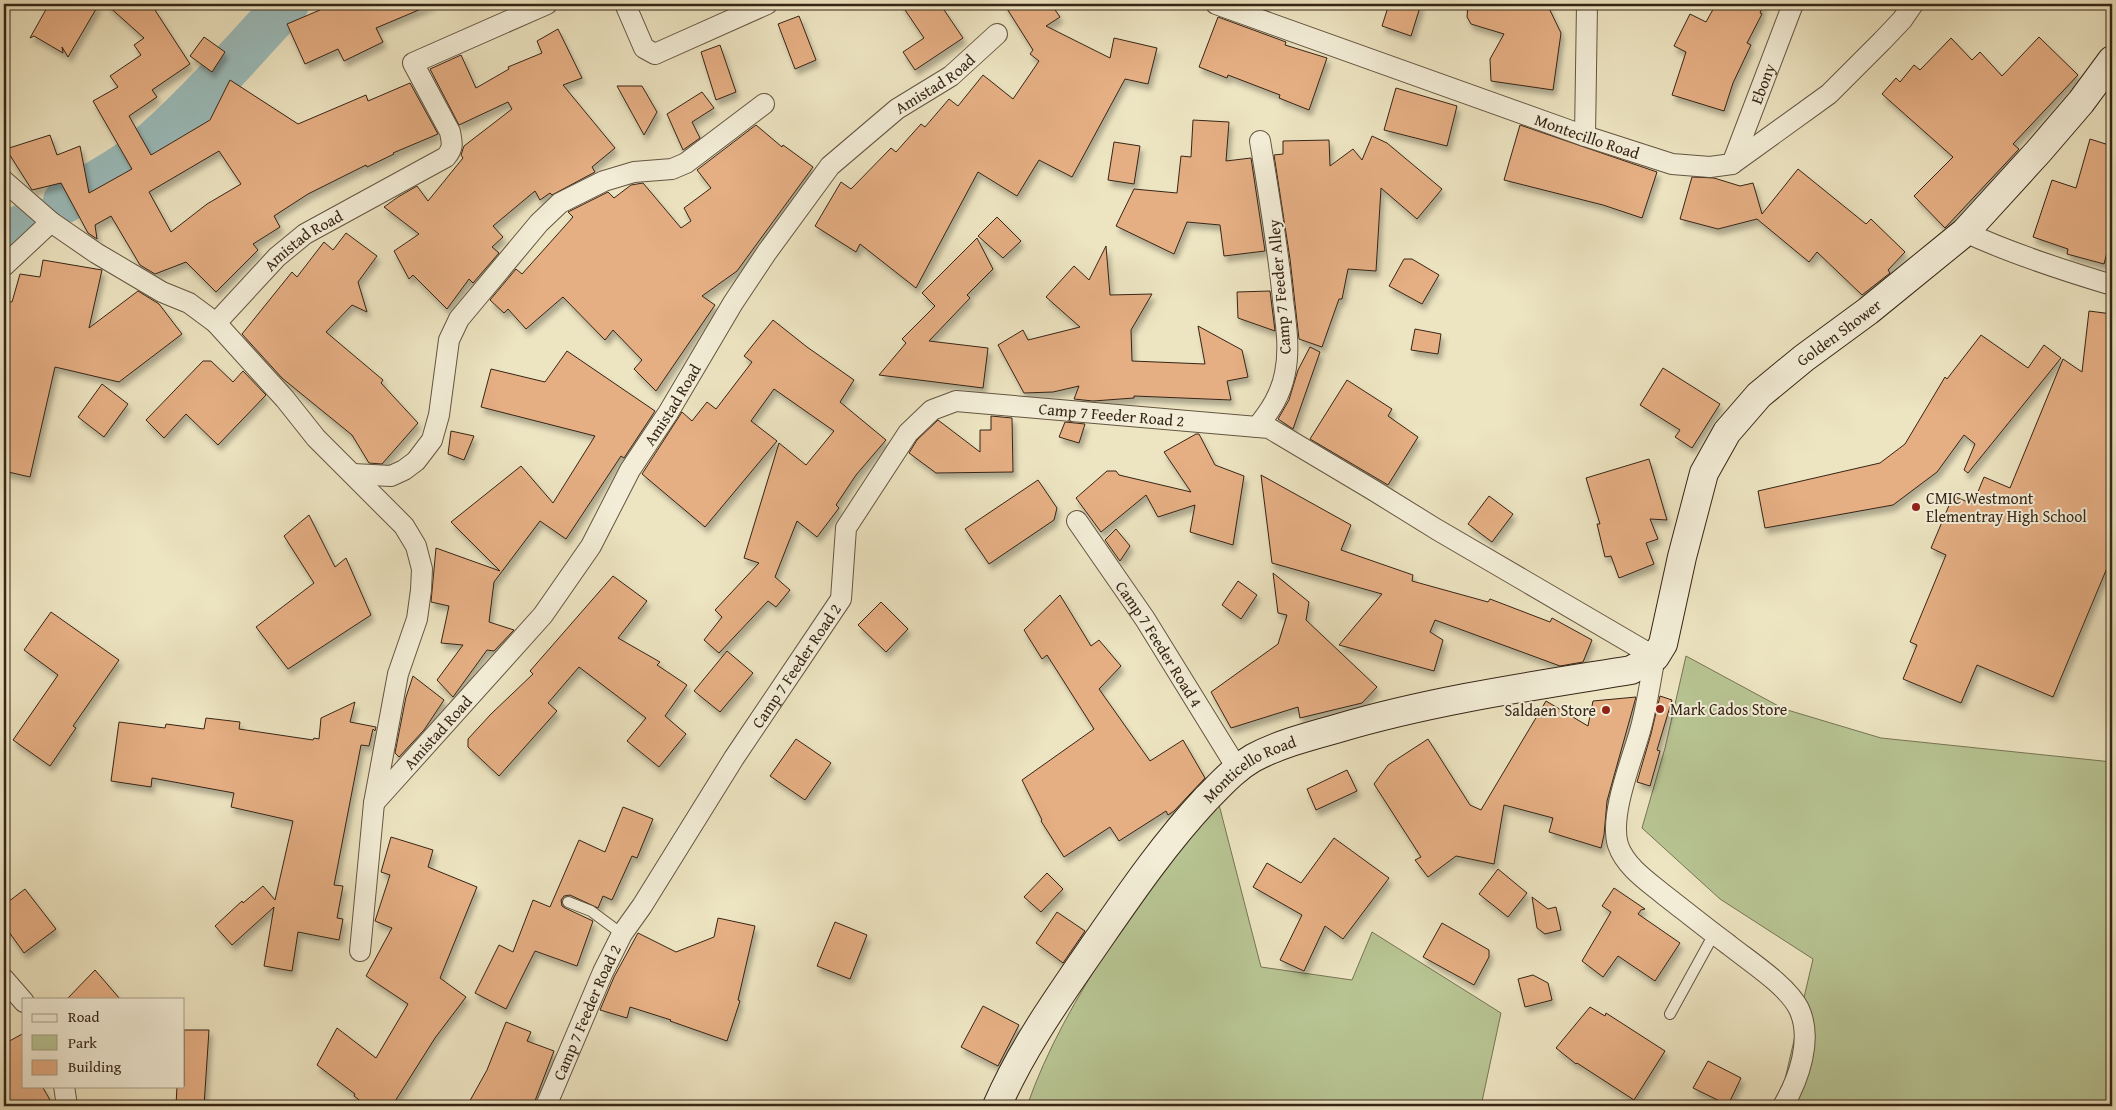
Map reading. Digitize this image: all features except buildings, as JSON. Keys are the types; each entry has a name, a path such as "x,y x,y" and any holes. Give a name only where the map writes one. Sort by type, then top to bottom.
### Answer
{"main road":[{"name":"Golden Shower","path":"1655,656 1666,635 1682,557 1704,473 1727,432 1759,395 1804,358 1868,311 1965,232 2038,152 2112,60"},
{"name":"Monticello Road","path":"997,1106 1032,1036 1129,895 1165,846 1237,768 1273,749 1377,717 1460,698 1631,670 1655,656"}],"street":[{"name":"Amistad Road","path":"216,323 277,257 305,234 446,157 452,150 453,144 450,132 413,63 547,4"},
{"path":"625,4 644,48 655,54 766,4"},
{"name":"Montecillo Road","path":"1216,4 1585,136 1672,164 1710,167 1732,164 1829,94 1895,27 1913,4"},
{"path":"1585,136 1587,4"},
{"name":"Ebony","path":"1732,164 1792,4"},
{"name":"Amistad Road","path":"374,803 543,615 591,546 630,470 668,413 733,303 767,252 830,166 897,109 952,76 997,34"},
{"path":"353,474 391,476 416,462 432,440 439,415 449,340 459,319 539,223 560,203 604,181 634,172 672,169 686,163 764,104"},
{"name":"Camp 7 Feeder Alley","path":"1257,427 1276,402 1283,381 1287,356 1287,336 1278,252 1260,141"},
{"name":"Amistad Road","path":"4,181 51,222 96,253 162,292 189,303 216,323 285,399 316,438 404,526 416,546 422,569 417,619 398,674 374,803 360,951"},
{"path":"4,266 51,222"},
{"path":"1965,232 1990,244 2112,285"},
{"name":"Camp 7 Feeder Road 2","path":"546,1106 602,972 622,934 642,906 734,758 841,599 846,528 908,433 932,410 956,401 1257,427 1275,431 1436,530 1655,656"},
{"name":"Camp 7 Feeder Road 4","path":"1077,520 1145,619 1237,768"},
{"path":"1655,656 1641,729 1618,812 1616,829 1618,845 1626,860 1644,879 1764,972 1789,995 1799,1008 1804,1031 1802,1058 1783,1106"},
{"path":"4,978 22,1000"},
{"path":"64,1088 67,1106"}],"lane":[{"path":"568,902 591,911 622,934"},
{"path":"1670,1014 1714,934"}],"green space":[{"path":"1686,656 1784,709 1881,738 2112,762 2112,1106 1772,1106 1785,1079 1813,959 1720,899 1642,828 1665,748"},
{"path":"1216,793 1261,967 1352,980 1372,932 1501,1013 1481,1106 1027,1106 1044,1064 1086,984 1111,944"}],"waterway":[{"path":"65,201 122,167 160,137 198,100 287,4"},
{"path":"4,234 37,220"}],"place":[{"name":"CMIC Westmont Elementray High School","path":"1916,507"},
{"name":"Mark Cados Store","path":"1660,709"},
{"name":"Saldaen Store","path":"1606,710"}]}
